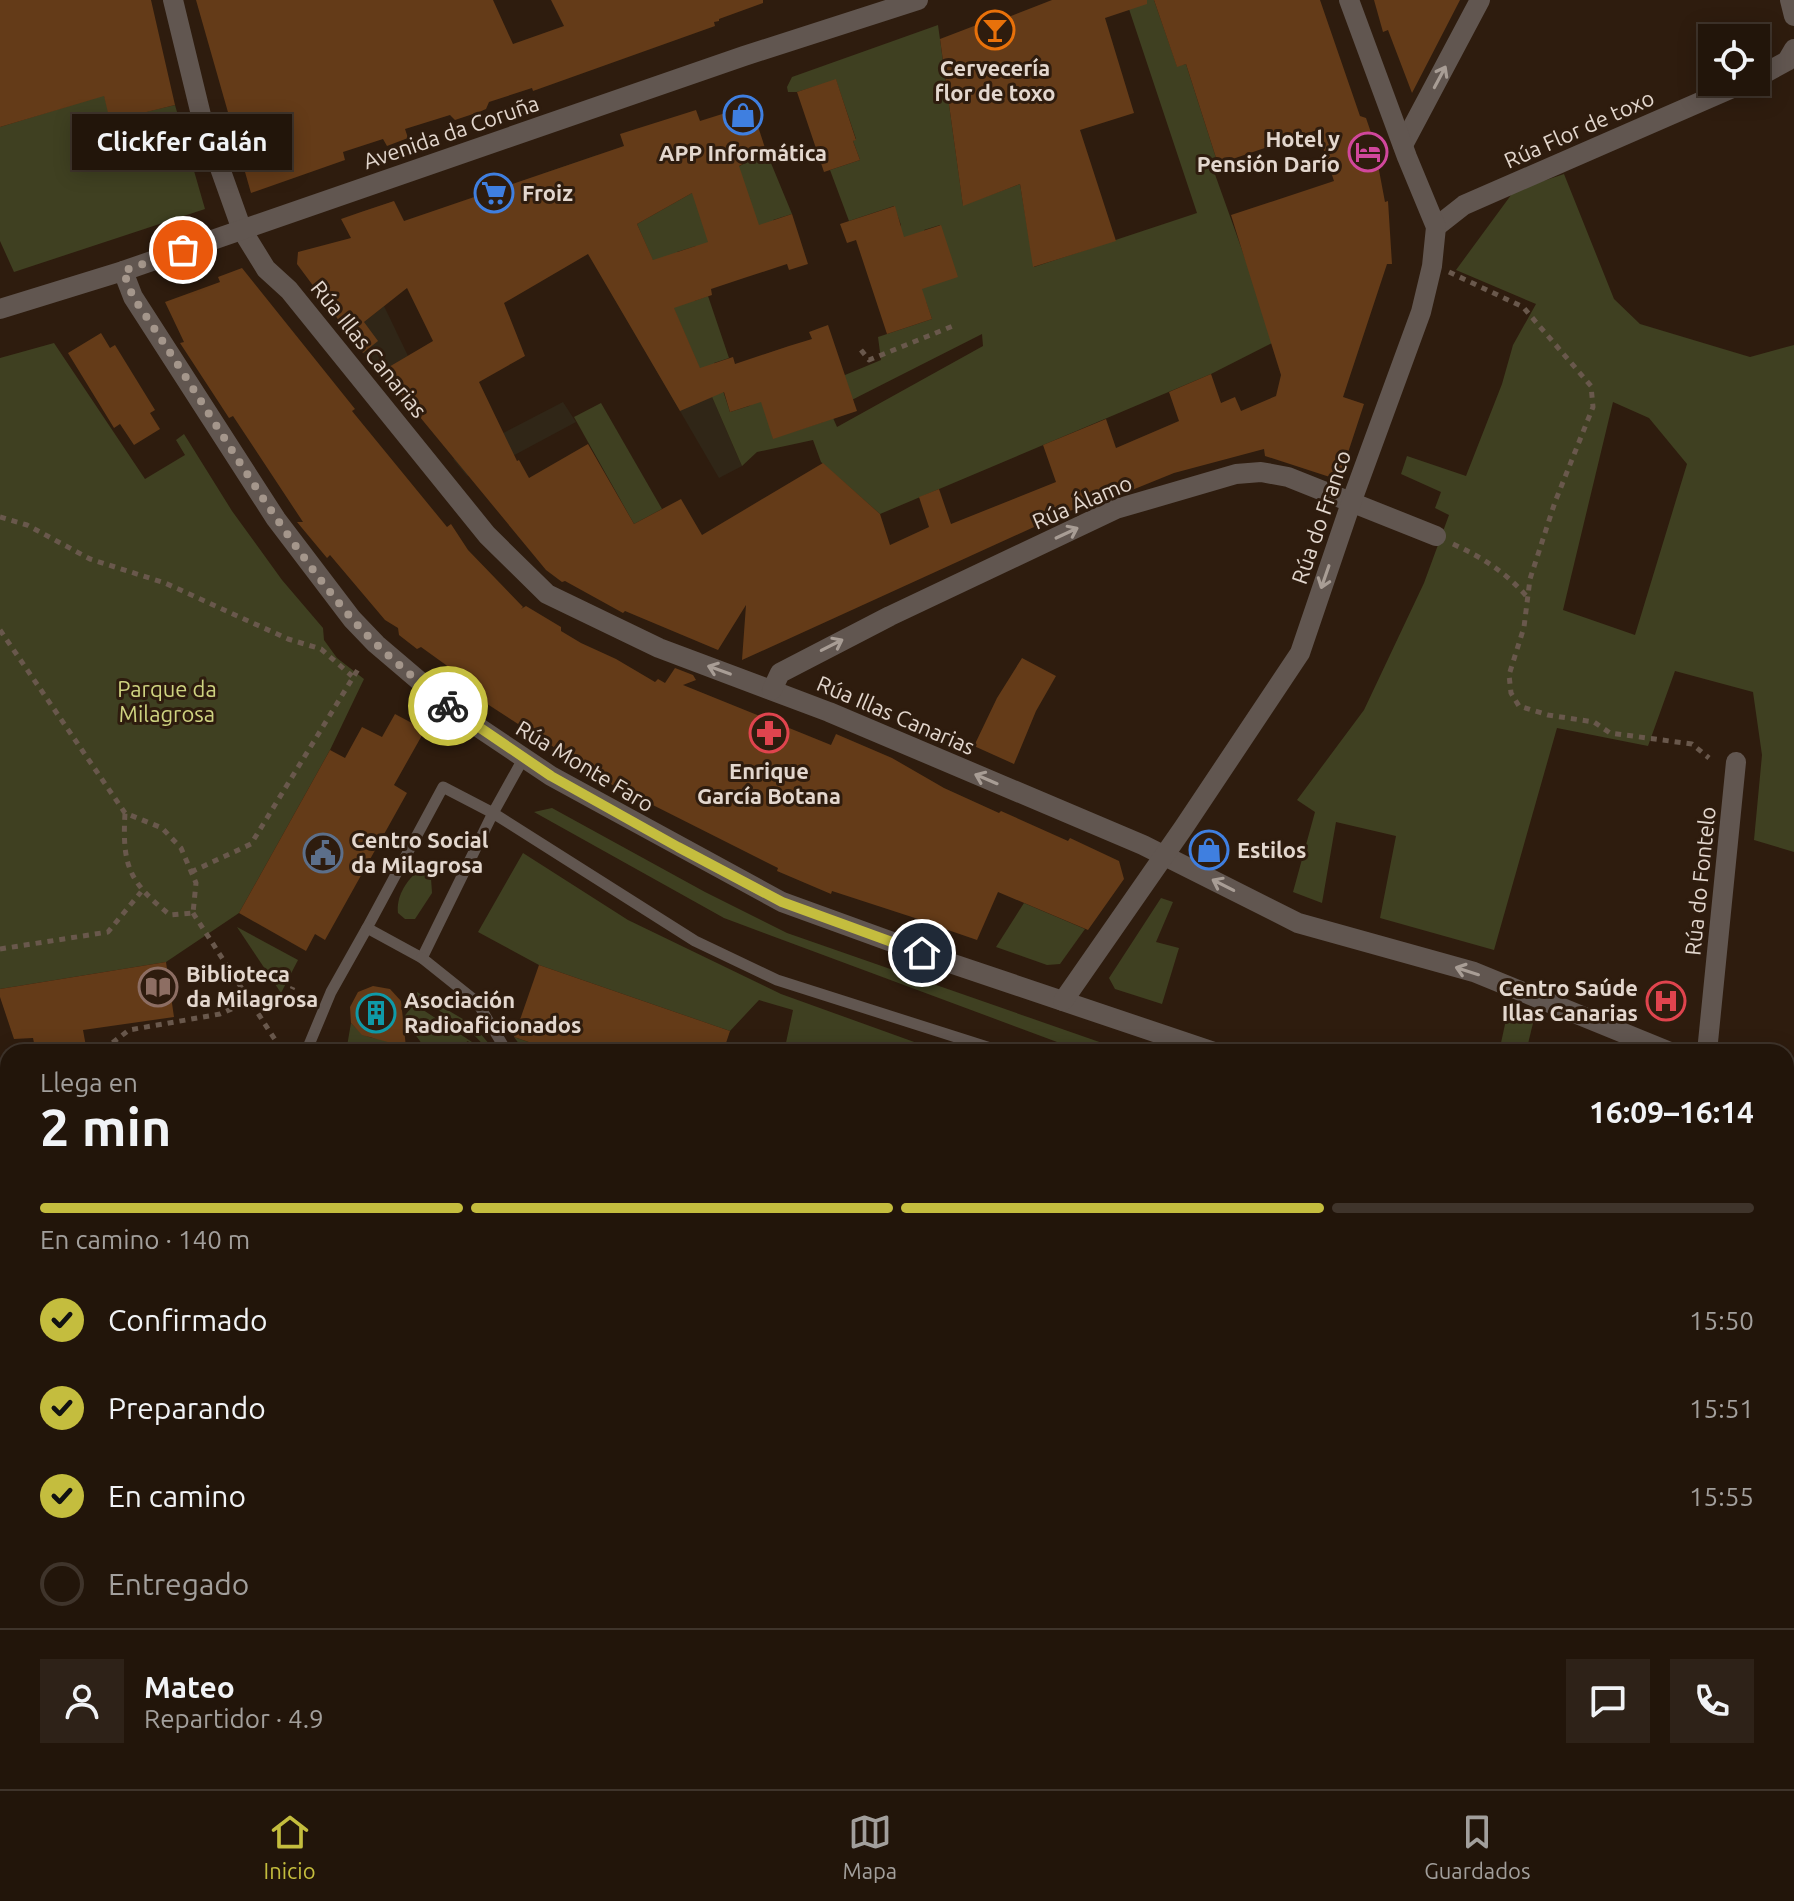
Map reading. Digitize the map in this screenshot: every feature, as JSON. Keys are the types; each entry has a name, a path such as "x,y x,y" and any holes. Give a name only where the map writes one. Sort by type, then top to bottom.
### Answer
{"street":[{"name":"Rúa Illas Canarias","path":"173,0 201,115 242,230 266,269 289,290 487,535 547,594 659,648 772,690 1165,855 1298,923 1474,972 1650,1044"},
{"name":"Avenida da Coruña","path":"0,309 123,271 744,56 918,0"},
{"name":"Rúa do Franco","path":"1063,1001 1300,653 1421,312 1432,266 1436,227 1349,0"},
{"path":"1403,145 1480,0"},
{"path":"1790,0 1794,16"},
{"path":"1770,70 1787,61 1794,49"},
{"name":"Rúa Flor de toxo","path":"1436,227 1464,205 1714,96"},
{"name":"Rúa Monte Faro","path":"123,271 133,297 276,519 352,619 376,644 457,713 523,759 782,902 1190,1044"},
{"name":"Rúa Álamo","path":"772,690 780,673 890,616 1116,509 1236,474 1261,472 1288,477 1436,536"},
{"name":"Rúa do Fontelo","path":"1708,1044 1736,762"}],"lane":[{"path":"422,958 523,759"},
{"path":"309,1044 331,992 443,787 493,813 695,941 777,980 978,1044"},
{"path":"367,928 422,958 477,1002 502,1044"}],"path":[{"path":"1432,266 1523,307 1591,386 1593,407 1555,502 1530,579 1524,627 1509,675 1511,693 1519,706 1548,715 1594,722 1610,733 1692,744 1709,758"},
{"path":"861,350 869,360 953,326"},
{"path":"0,517 27,525 90,559 165,583 288,639 321,649 352,676"},
{"path":"1436,536 1488,560 1529,598"},
{"path":"0,630 125,813 162,828 181,848 196,883 193,913 278,1044"},
{"path":"191,872 251,844 360,666"},
{"path":"125,813 123,845 130,870 141,892 170,915 193,913"},
{"path":"0,949 108,932 141,892"},
{"path":"287,1000 293,987"},
{"path":"111,1044 129,1030 220,1014 250,1001"}],"shaded area":[{"path":"597,155 623,232 637,224 742,466 719,478 542,174"},
{"path":"384,306 408,356 380,373 348,335"},
{"path":"563,402 576,422 507,459 467,476 453,459"}],"green space":[{"path":"1126,0 1154,0 1177,66 1186,64 1218,164 1212,166 1272,343 1211,374 880,514 821,462 813,440 757,452 742,466 637,224 766,151 792,214 773,220 775,227 719,246 696,246 677,252 694,301 708,296 729,358 714,363 730,412 749,406 767,394 773,438 823,422 845,375 881,360 878,337 932,319 926,302 911,285 955,277 940,225 924,230 926,237 898,246 901,225 894,206 849,221 830,170 860,160 836,80 788,92 792,77 938,25 963,205 1020,184 1034,267 1197,213","holes":["982,334 983,346 837,427 830,411"]},
{"path":"104,95 111,120 175,105 205,209 14,272 0,241 0,127"},
{"path":"1564,174 1614,299 1640,324 1750,357 1794,345 1794,852 1754,840 1762,755 1753,692 1675,671 1648,746 1557,728 1494,950 1380,918 1396,836 1336,822 1322,903 1293,892 1315,812 1297,800 1364,710 1424,583 1449,515 1435,508 1441,492 1401,474 1407,456 1466,476 1502,384 1513,345 1536,304 1456,270 1514,191","holes":["1613,402 1649,418 1687,464 1635,635 1563,610"]},
{"name":"Parque da Milagrosa","path":"54,343 145,479 185,455 176,440 184,434 232,511 282,580 323,628 324,640 337,658 364,679 330,750 239,913 166,962 0,989 0,358"},
{"path":"601,403 662,509 634,524 574,417"},
{"path":"552,808 787,933 1105,1044 1063,1044 724,918 534,812"},
{"path":"523,853 628,920 781,994 920,1044 786,1044 793,1010 759,1000 730,1031 539,965 478,932"},
{"path":"417,872 431,878 432,893 415,919 405,919 398,913 398,902 405,885"},
{"path":"1161,898 1173,902 1156,942 1179,948 1162,1004 1115,989 1109,978"},
{"path":"1024,903 1085,929 1060,964 1047,965 996,947"},
{"path":"237,927 298,960 281,993"},
{"path":"417,992 473,1025 489,1044 483,1044 465,1028 418,999"},
{"path":"414,1004 474,1044 468,1041 464,1044 422,1044 403,1018"},
{"path":"1509,1006 1534,1019 1528,1044 1501,1044"},
{"path":"351,1023 367,1036 387,1036 393,1044 347,1044"},
{"path":"514,1037 535,1044 519,1044"}],"building":[{"path":"0,0 151,0 175,105 110,121 104,96 0,127"},
{"path":"196,0 493,0 513,44 564,26 551,0 763,0 763,3 719,19 714,22 715,26 533,91 532,88 489,102 486,109 479,112 455,120 450,115 405,129 408,138 387,146 383,139 343,152 345,160 251,193"},
{"path":"1052,0 1147,0 1147,4 1105,18 1134,113 1080,130 1116,241 1033,267 1020,184 963,206 940,39 987,21 988,25"},
{"path":"1154,0 1320,0 1360,116 1366,118 1380,159 1378,165 1385,202 1388,201 1392,264 1387,264 1343,397 1364,404 1339,480 1265,456 1264,449 1174,473 1090,507 1089,504 1067,512 742,660 746,605 718,650 625,611 623,613 562,582 546,570 382,371 433,341 407,288 364,322 378,341 363,353 297,264 298,252 351,238 341,219 394,201 404,221 624,146 620,134 696,110 700,121 751,105 766,151 739,166 759,225 792,214 808,264 789,270 787,264 744,278 711,289 712,295 674,308 700,368 733,357 735,364 812,339 809,332 828,325 857,411 773,439 761,402 730,412 724,392 680,411 588,254 504,303 525,356 479,382 517,461 529,478 588,444 634,524 681,499 702,535 823,463 880,514 890,545 929,527 919,497 939,489 951,524 1056,482 1043,445 1106,419 1116,448 1179,421 1169,392 1211,374 1221,403 1235,397 1241,411 1276,396 1281,375 1231,215 1334,181 1317,130 1218,164 1186,64 1177,67","holes":["692,193 708,242 653,260 637,224"]},
{"path":"1374,0 1460,0 1412,93 1388,30 1383,32"},
{"path":"836,79 860,160 824,172 797,92"},
{"path":"895,206 904,237 941,225 958,277 922,289 932,319 887,334 856,240 847,243 840,224"},
{"path":"242,268 355,409 352,411 447,527 451,524 468,550 523,607 521,609 526,606 581,643 655,682 658,679 665,683 675,668 693,675 696,680 683,685 831,745 836,734 892,758 944,788 999,813 1001,811 1068,841 1070,838 1119,861 1124,879 1088,930 998,892 977,940 945,929 943,933 921,925 918,919 832,891 831,894 777,871 778,868 628,795 478,698 446,665 399,635 398,628 385,620 330,555 327,558 297,522 303,522 180,343 184,342 165,302 220,282 218,277"},
{"path":"101,333 110,348 115,345 155,410 150,413 160,429 134,445 120,424 114,428 68,353"},
{"path":"1022,658 1056,676 1036,711 1014,764 974,746 997,698"},
{"name":"Centro Social da Milagrosa","path":"395,714 425,730 394,785 407,793 325,940 315,934 306,951 239,913 330,750 345,758 362,727 382,737"},
{"path":"166,962 174,1017 83,1030 86,1044 34,1044 33,1038 14,1039 0,989"},
{"path":"539,965 730,1031 726,1044 535,1044 514,1037"},
{"name":"Asociación Radioaficionados","path":"373,986 390,989 401,1001 406,1044 362,1035 351,1023 350,1007 358,992"}],"way so far":[{"path":"183,250 123,271 133,297 276,519 352,619 376,644 448,706"}],"place":[{"name":"Cervecería flor de toxo","path":"995,30"},
{"name":"APP Informática","path":"743,115"},
{"name":"Hotel y Pensión Darío","path":"1368,152"},
{"name":"Froiz","path":"494,193"},
{"name":"Clickfer Galán","path":"183,250"},
{"name":"Enrique García Botana","path":"769,733"},
{"name":"Estilos","path":"1209,850"},
{"name":"Centro Social da Milagrosa","path":"323,853"},
{"name":"Biblioteca da Milagrosa","path":"158,987"},
{"name":"Centro Saúde Illas Canarias","path":"1666,1001"},
{"name":"Asociación Radioaficionados","path":"376,1013"}],"route":[{"path":"448,706 551,776 782,902 922,953"}]}
